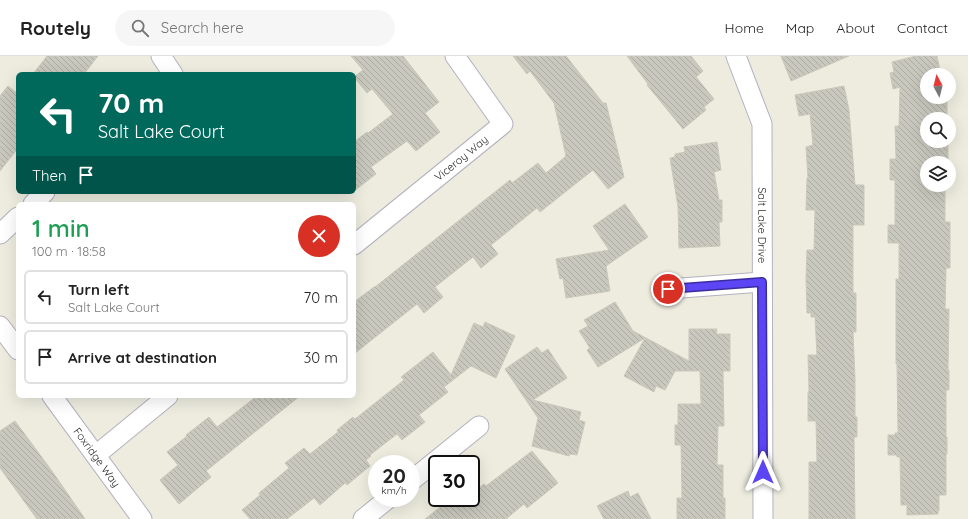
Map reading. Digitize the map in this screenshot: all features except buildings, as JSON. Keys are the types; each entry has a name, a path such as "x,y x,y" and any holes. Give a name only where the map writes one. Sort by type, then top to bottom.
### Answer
{"street":[{"path":"161,56 172,72"},
{"name":"Viceroy Way","path":"356,243 503,124 455,56"},
{"name":"Salt Lake Drive","path":"736,56 762,124 763,519"},
{"path":"34,202 43,194"},
{"path":"0,234 16,220"},
{"path":"668,289 762,282"},
{"path":"0,326 16,347"},
{"name":"Foxridge Way","path":"53,398 142,519"},
{"path":"96,455 166,398"},
{"path":"420,473 479,426"},
{"path":"363,519 378,507"}],"route":[{"path":"668,289 762,282 763,472"}]}
